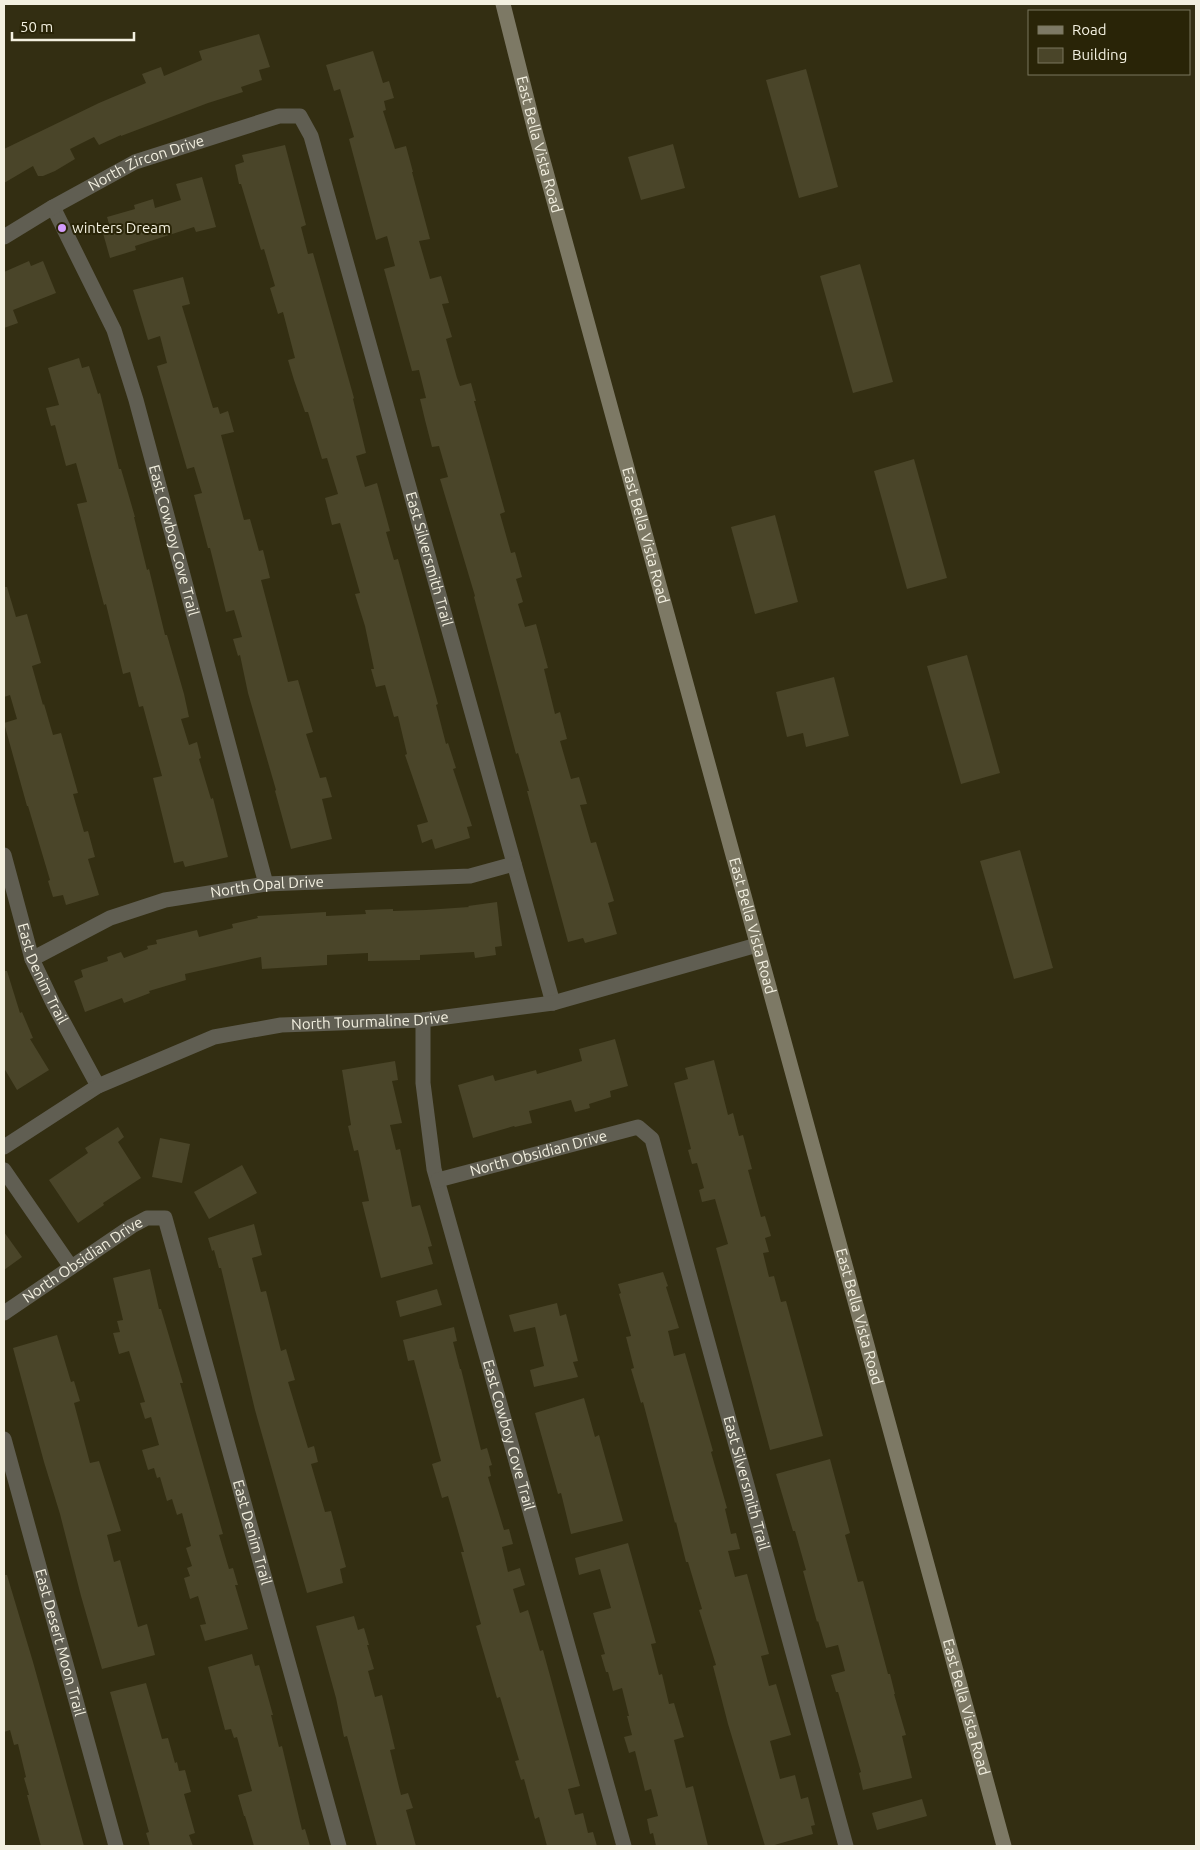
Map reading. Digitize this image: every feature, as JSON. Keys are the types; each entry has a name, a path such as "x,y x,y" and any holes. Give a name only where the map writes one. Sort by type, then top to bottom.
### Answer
{"street":[{"name":"East Bella Vista Road","path":"503,4 536,135 1004,1846"},
{"name":"North Zircon Drive","path":"4,237 53,207 135,162 279,116 300,116"},
{"name":"East Silversmith Trail","path":"300,116 310,136 553,1003"},
{"name":"East Cowboy Cove Trail","path":"53,207 114,330 136,400 266,884"},
{"name":"East Denim Trail","path":"4,855 32,959 98,1086"},
{"name":"North Opal Drive","path":"32,959 110,918 165,900 266,884 470,876 514,864"},
{"name":"North Tourmaline Drive","path":"4,1148 98,1086 214,1037 282,1025 423,1020 553,1003 757,945"},
{"name":"East Cowboy Cove Trail","path":"423,1020 423,1083 434,1169 624,1846"},
{"name":"East Silversmith Trail","path":"638,1127 652,1139 846,1846"},
{"name":"North Obsidian Drive","path":"438,1180 638,1127"},
{"path":"4,1170 71,1267"},
{"name":"North Obsidian Drive","path":"4,1313 132,1226 147,1218 165,1218"},
{"name":"East Denim Trail","path":"165,1218 339,1846"},
{"name":"East Desert Moon Trail","path":"4,1439 116,1846"}],"building":[{"path":"259,34 270,67 259,70 262,80 241,87 243,92 121,135 99,145 94,137 70,149 75,159 55,171 38,176 33,166 4,183 4,149 99,103 146,83 142,74 161,67 164,76 202,60 199,51"},
{"path":"373,51 383,83 389,81 394,98 384,101 386,110 383,111 395,149 406,146 430,239 419,241 430,279 441,276 449,303 442,304 452,337 446,339 457,378 460,386 471,383 476,401 474,401 505,512 500,514 511,553 515,552 522,577 516,579 523,602 518,604 525,627 536,624 548,668 544,669 555,714 560,712 567,739 560,741 571,779 579,777 587,804 580,805 591,843 596,842 614,901 608,903 617,934 585,943 583,938 568,942 527,791 529,791 518,753 516,754 475,596 440,479 448,477 439,446 432,447 420,399 426,398 419,370 412,371 384,269 395,266 387,236 376,240 349,139 354,137 340,89 334,91 326,65"},
{"path":"806,69 838,187 799,198 766,80"},
{"path":"673,144 685,188 641,200 628,157"},
{"path":"285,145 306,225 301,227 308,254 313,253 354,398 366,453 356,456 365,487 377,483 390,531 386,532 394,560 398,559 438,704 436,705 446,744 448,743 456,768 453,769 472,826 467,827 470,838 435,849 432,839 422,843 417,825 428,822 405,755 407,754 398,716 394,717 385,685 376,687 371,669 374,669 365,626 355,594 360,593 340,523 332,525 325,498 338,494 327,458 322,459 308,412 305,412 294,380 288,360 295,358 283,312 278,314 270,288 275,286 264,249 261,250 241,184 239,184 235,165 244,162 242,155"},
{"path":"202,177 216,227 196,232 194,227 135,246 136,250 110,258 101,226 109,224 107,217 135,209 134,205 153,199 155,208 181,200 176,184"},
{"path":"29,261 31,266 43,261 56,293 13,310 18,323 4,328 4,272"},
{"path":"860,264 893,382 853,393 820,276"},
{"path":"183,277 190,304 182,306 213,408 218,407 220,414 228,411 234,432 221,435 244,520 250,519 259,551 263,550 270,578 261,580 288,682 298,680 313,732 306,734 320,778 326,777 332,797 322,799 332,839 291,849 248,693 240,655 238,656 233,639 242,637 234,610 226,612 194,495 202,493 194,467 187,469 157,366 167,363 160,336 148,340 133,290"},
{"path":"79,358 82,368 89,366 98,394 100,393 119,469 121,469 135,517 147,570 149,569 165,635 167,635 184,694 189,717 181,719 189,745 197,742 201,758 199,759 211,799 213,798 228,857 185,867 183,861 174,863 153,778 162,776 143,706 139,707 130,672 123,674 106,604 104,605 77,504 87,502 76,463 66,466 55,425 51,426 46,408 59,405 48,368"},
{"path":"914,459 947,578 907,589 874,471"},
{"path":"775,515 798,602 755,614 731,527"},
{"path":"4,587 7,587 16,617 27,614 41,663 32,666 53,735 61,733 78,793 73,794 84,832 88,831 95,857 88,859 99,895 66,905 63,895 53,897 48,881 50,880 4,723 17,719 10,695 4,697"},
{"path":"967,655 1000,773 961,784 927,666"},
{"path":"834,677 849,736 806,747 803,733 787,737 776,692"},
{"path":"1020,850 1053,968 1014,979 980,861"},
{"path":"497,902 502,946 495,947 496,955 475,958 474,952 420,955 420,960 368,961 368,953 327,955 327,965 262,969 261,957 185,974 186,980 149,991 150,993 124,1003 122,998 85,1012 74,981 83,977 81,970 108,961 107,957 121,952 124,958 148,949 147,946 157,944 156,940 197,930 199,937 233,928 232,924 258,918 257,916 326,912 326,916 366,914 365,910 426,910 469,907"},
{"path":"4,971 7,971 20,1013 22,1012 33,1038 30,1039 49,1070 17,1090 4,1068"},
{"path":"615,1039 628,1086 610,1091 611,1097 589,1104 590,1108 575,1112 571,1100 529,1111 532,1123 514,1126 473,1138 458,1085 493,1075 495,1081 536,1070 537,1074 582,1061 579,1049"},
{"path":"714,1060 728,1115 733,1113 739,1136 743,1135 752,1169 748,1170 761,1217 765,1216 771,1236 765,1238 769,1252 763,1253 769,1277 774,1276 781,1302 786,1301 823,1436 770,1450 716,1248 728,1244 715,1199 702,1202 699,1190 704,1188 697,1163 692,1164 688,1150 691,1149 674,1083 688,1079 685,1068"},
{"path":"395,1061 398,1080 392,1081 402,1123 390,1125 396,1150 400,1149 412,1207 420,1205 432,1246 428,1247 433,1264 381,1278 362,1202 369,1201 358,1150 354,1151 348,1126 351,1125 342,1070"},
{"path":"118,1127 124,1137 118,1142 141,1178 103,1203 104,1205 78,1223 49,1180 88,1153 85,1148"},
{"path":"160,1138 190,1144 182,1183 152,1177"},
{"path":"242,1165 257,1193 209,1219 194,1192"},
{"path":"254,1224 262,1255 252,1258 261,1292 266,1291 281,1351 286,1349 295,1380 288,1382 308,1448 314,1446 318,1462 311,1464 325,1512 331,1511 346,1567 340,1569 343,1583 307,1593 255,1410 221,1268 219,1268 214,1250 212,1251 208,1238"},
{"path":"4,1232 22,1257 4,1270"},
{"path":"150,1269 159,1309 161,1309 183,1383 180,1383 223,1534 219,1535 229,1569 233,1568 238,1585 235,1585 248,1629 205,1641 200,1625 206,1624 198,1596 190,1599 184,1578 190,1576 187,1568 192,1566 186,1548 191,1546 182,1513 177,1515 172,1499 167,1501 160,1477 157,1478 154,1468 148,1470 142,1450 159,1445 151,1417 145,1419 140,1403 145,1402 129,1351 119,1354 113,1333 120,1332 117,1321 123,1320 113,1278"},
{"path":"663,1272 679,1328 668,1331 674,1356 685,1353 713,1451 711,1452 727,1508 725,1509 731,1534 736,1533 740,1549 728,1551 735,1577 747,1574 769,1654 761,1656 769,1686 776,1684 791,1735 770,1741 780,1779 795,1775 801,1799 808,1797 815,1825 811,1826 813,1834 771,1846 765,1846 728,1724 713,1666 716,1665 699,1610 702,1609 688,1562 686,1562 643,1402 641,1403 631,1369 634,1368 626,1337 631,1336 618,1284"},
{"path":"437,1289 442,1305 400,1317 396,1301"},
{"path":"557,1303 560,1316 566,1314 578,1361 573,1362 578,1377 534,1387 530,1370 544,1366 535,1327 514,1332 509,1315"},
{"path":"454,1327 457,1341 453,1342 481,1450 487,1448 492,1465 489,1466 491,1476 488,1477 504,1530 509,1529 513,1544 502,1547 508,1572 520,1568 525,1585 513,1589 520,1613 528,1610 540,1651 543,1650 580,1786 568,1789 575,1815 583,1813 588,1833 593,1832 597,1846 547,1846 539,1817 535,1819 524,1779 521,1780 515,1761 519,1760 500,1697 497,1698 476,1626 481,1624 461,1552 464,1552 448,1496 442,1498 432,1464 441,1461 414,1360 408,1361 403,1340"},
{"path":"57,1335 71,1382 74,1381 80,1401 74,1403 90,1463 99,1461 121,1531 107,1535 114,1562 120,1560 138,1627 147,1624 155,1655 102,1669 13,1348"},
{"path":"584,1398 595,1437 599,1435 623,1521 571,1534 561,1493 558,1494 535,1413"},
{"path":"830,1459 850,1533 845,1535 858,1582 863,1581 906,1735 902,1736 912,1778 863,1790 859,1773 861,1772 838,1692 836,1692 831,1675 845,1671 838,1645 826,1648 803,1571 806,1570 795,1531 793,1531 776,1474"},
{"path":"628,1543 656,1643 651,1644 659,1675 662,1674 669,1704 674,1703 684,1737 674,1740 686,1788 693,1786 708,1846 656,1846 653,1833 650,1834 647,1819 658,1816 651,1789 645,1791 635,1751 629,1753 624,1737 632,1735 622,1688 613,1691 601,1655 605,1654 593,1613 611,1608 600,1569 579,1575 575,1558"},
{"path":"4,1575 7,1575 33,1662 84,1846 41,1846 27,1795 29,1795 24,1778 26,1777 18,1744 14,1745 10,1730 4,1732"},
{"path":"354,1616 358,1630 364,1628 369,1645 367,1645 374,1669 368,1671 375,1697 382,1695 395,1749 390,1750 401,1795 408,1793 413,1808 406,1810 416,1846 377,1846 347,1736 344,1737 336,1698 316,1626"},
{"path":"252,1654 255,1666 259,1665 273,1715 271,1715 279,1747 282,1746 302,1830 305,1829 310,1846 254,1846 244,1816 238,1795 252,1791 237,1737 234,1738 231,1729 225,1730 208,1667"},
{"path":"146,1683 162,1739 168,1738 179,1771 185,1770 191,1792 184,1794 195,1833 189,1835 193,1846 150,1846 146,1833 149,1832 110,1692"},
{"path":"922,1799 927,1816 877,1830 872,1813"}],"place":[{"name":"winters Dream","path":"62,228"}]}
